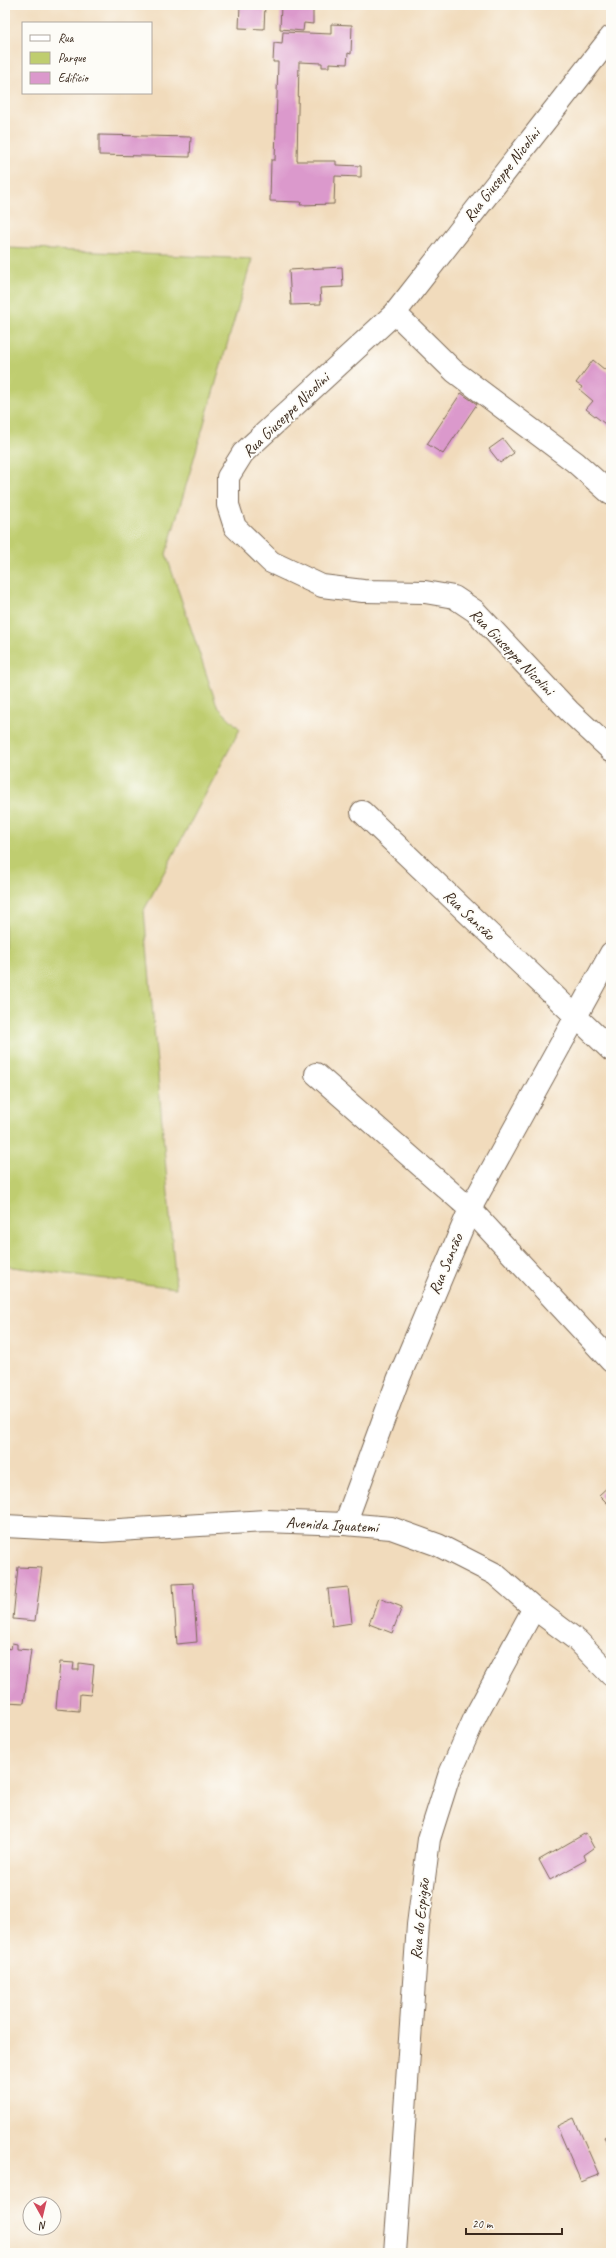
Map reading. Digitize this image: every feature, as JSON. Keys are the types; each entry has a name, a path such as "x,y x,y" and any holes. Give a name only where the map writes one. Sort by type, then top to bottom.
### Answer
{"street":[{"name":"Rua Giuseppe Nicolini","path":"611,36 395,313 243,453 228,477 228,505 235,526 271,562 322,586 363,591 425,592 454,597 475,611 569,711 611,750"},
{"path":"395,313 455,372 575,462 611,494"},
{"name":"Rua Sansão","path":"362,812 611,1050"},
{"name":"Rua Sansão","path":"345,1524 398,1380 470,1209 577,1018 611,953"},
{"path":"316,1074 470,1209 611,1361"},
{"name":"Avenida Iguatemi","path":"5,1526 103,1531 264,1521 345,1524 391,1528 438,1545 495,1574 534,1608 578,1641 611,1674"},
{"name":"Rua do Espigão","path":"395,2253 418,1925 429,1839 449,1776 476,1715 534,1608"}],"green space":[{"path":"5,249 252,259 166,554 217,706 240,729 144,910 176,1288 5,1266"}],"building":[{"path":"240,5 265,5 264,29 239,28"},
{"path":"281,5 313,5 313,24 304,23 303,31 280,29"},
{"path":"331,24 352,25 351,54 348,53 347,64 329,63 329,67 322,67 322,63 299,62 297,161 336,161 336,165 361,166 361,177 335,176 334,204 300,205 301,202 270,201 271,160 275,160 278,62 273,62 274,43 282,44 283,32 331,34"},
{"path":"99,135 191,137 190,157 99,155"},
{"path":"342,267 343,287 320,288 321,304 291,305 289,270"},
{"path":"593,360 611,375 611,425 609,427 586,409 593,401 580,390 582,387 576,383"},
{"path":"461,393 477,404 443,454 427,444"},
{"path":"503,439 514,453 500,463 489,449"},
{"path":"611,1484 611,1507 599,1495"},
{"path":"18,1567 42,1568 35,1621 13,1619"},
{"path":"193,1583 197,1642 177,1644 173,1584"},
{"path":"348,1587 352,1623 332,1626 328,1589"},
{"path":"379,1598 402,1607 392,1633 369,1624"},
{"path":"12,1643 17,1644 17,1649 31,1650 24,1703 7,1702 9,1690 5,1689 5,1648 11,1649"},
{"path":"60,1662 74,1663 73,1670 79,1670 79,1663 94,1665 91,1695 80,1694 79,1711 56,1709"},
{"path":"586,1833 594,1848 584,1855 586,1860 550,1880 539,1860"},
{"path":"574,2118 599,2175 581,2182 557,2126"},
{"path":"610,2134 611,2142 608,2144 604,2137"}]}
